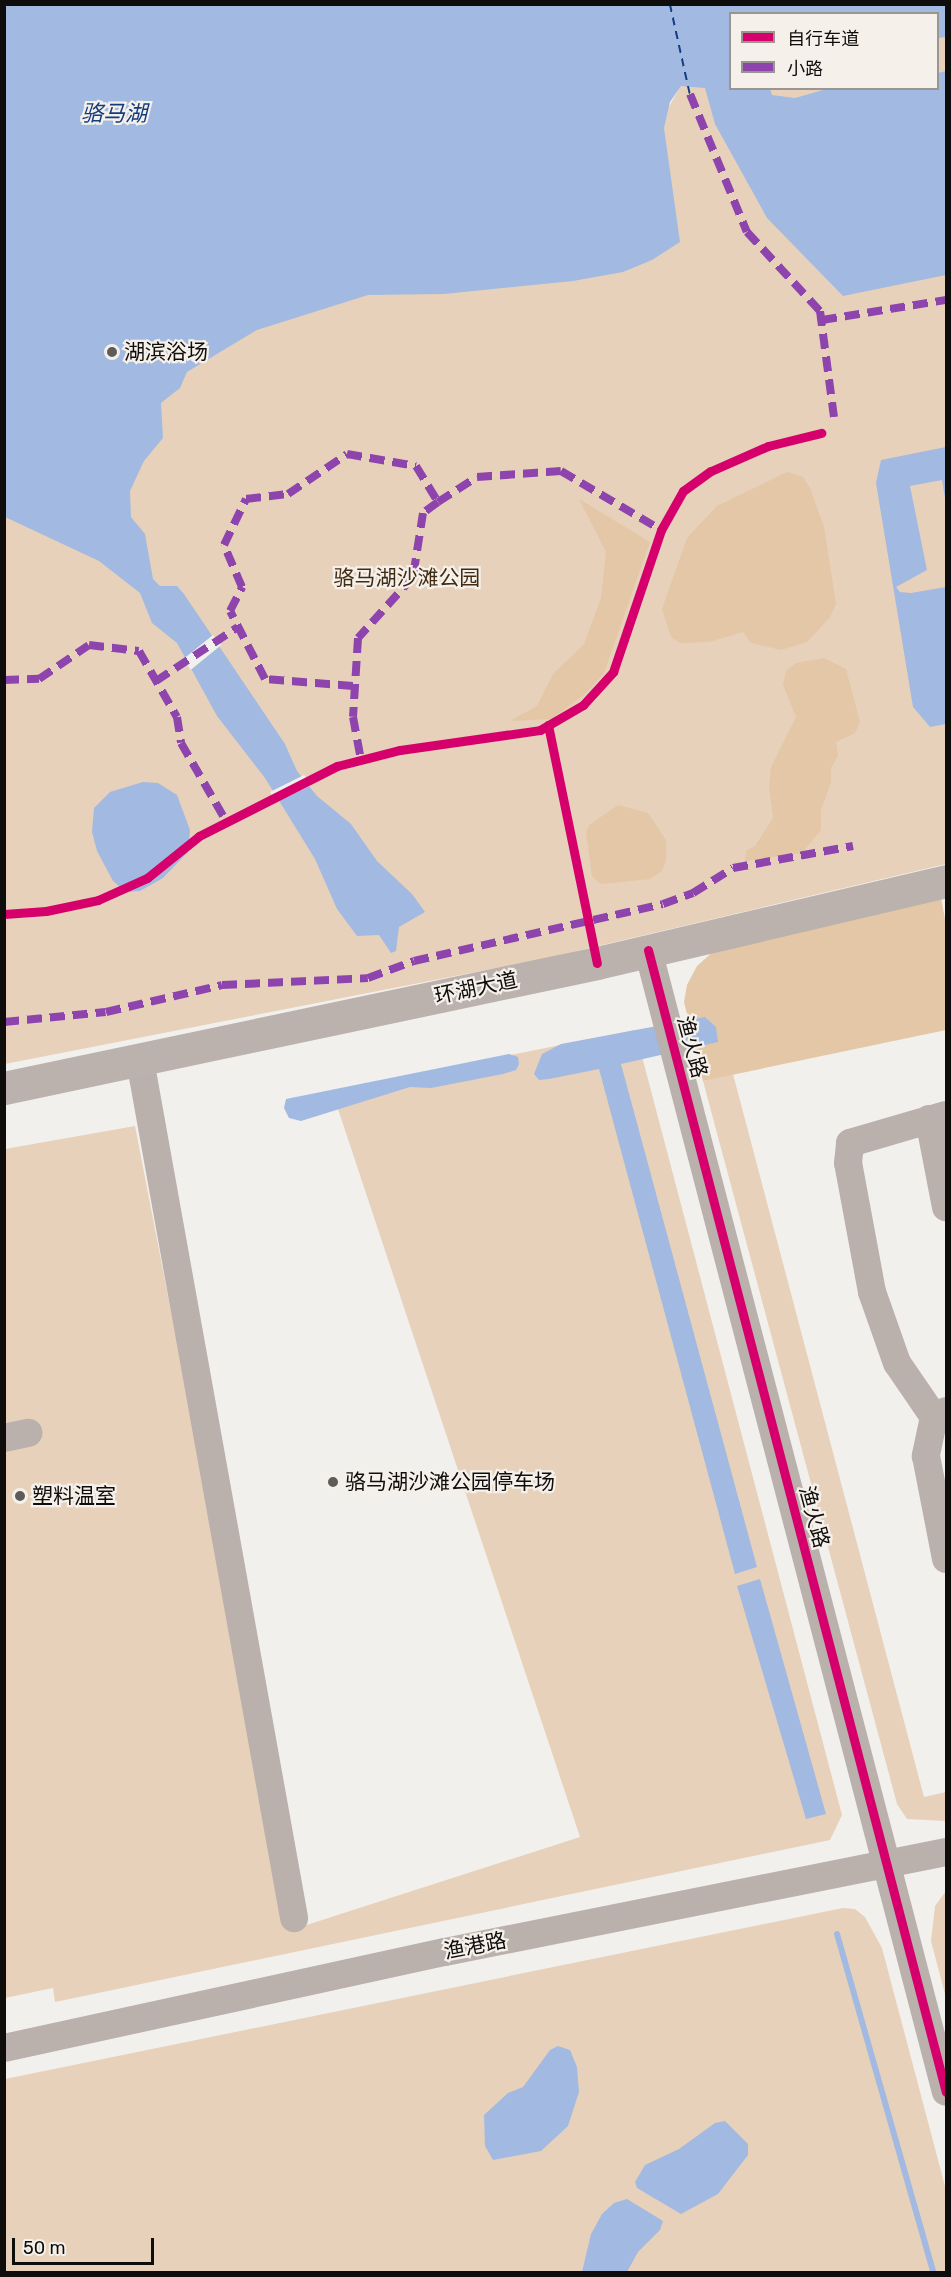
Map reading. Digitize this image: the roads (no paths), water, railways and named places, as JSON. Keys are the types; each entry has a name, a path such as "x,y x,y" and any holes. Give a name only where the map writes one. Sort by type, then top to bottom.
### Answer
{"main road":[{"name":"环湖大道","path":"4,1088 648,951 946,880"}],"street":[{"name":"渔火路","path":"648,951 946,2092"},
{"path":"140,1060 294,1918"},
{"path":"946,1207 938,1117 850,1143 848,1163 872,1292 897,1363 940,1414 926,1456 946,1558"},
{"name":"渔港路","path":"4,2048 457,1949 946,1852"}],"water":[{"name":"骆马湖","path":"4,5 946,5 946,37 939,38 939,12 729,12 729,90 770,90 772,95 795,98 823,90 939,90 939,73 946,71 946,275 843,296 767,218 715,124 705,88 681,86 670,102 664,128 680,242 652,260 623,272 573,281 444,294 368,295 257,330 187,372 180,388 161,403 163,438 144,461 130,491 131,517 145,534 153,579 160,586 177,586 184,594 285,744 297,771 317,796 351,824 377,861 412,894 425,912 399,927 396,951 391,953 379,935 357,936 337,909 315,859 265,778 217,716 177,643 152,623 140,593 99,561 5,517"},
{"path":"946,447 946,504 942,480 910,486 927,570 896,587 900,592 911,593 946,587 946,724 930,727 913,707 876,483 881,460"},
{"path":"143,782 158,783 177,795 190,830 188,852 163,878 140,891 126,892 113,881 97,851 92,832 94,808 110,792"},
{"path":"705,1017 716,1027 718,1042 621,1064 757,1567 735,1574 599,1069 539,1080 534,1074 542,1054 561,1044"},
{"path":"509,1054 518,1057 519,1064 516,1070 503,1074 431,1088 410,1087 301,1121 289,1118 284,1108 286,1099"},
{"path":"760,1579 826,1814 806,1819 737,1586"},
{"path":"558,2046 570,2050 577,2067 579,2092 568,2126 541,2151 493,2160 485,2146 484,2115 508,2093 523,2087 550,2050"},
{"path":"725,2121 748,2144 748,2155 718,2194 681,2214 637,2188 635,2182 645,2165 679,2149 715,2123"},
{"path":"627,2199 663,2221 660,2230 638,2252 627,2272 582,2272 591,2234 602,2214 614,2203"}],"waterway":[{"path":"837,1934 933,2272"}],"place":[{"name":"湖滨浴场","path":"112,352"},
{"name":"骆马湖沙滩公园停车场","path":"333,1482"},
{"name":"塑料温室","path":"20,1496"}],"park label":[{"name":"骆马湖沙滩公园","path":"407,578"}]}
